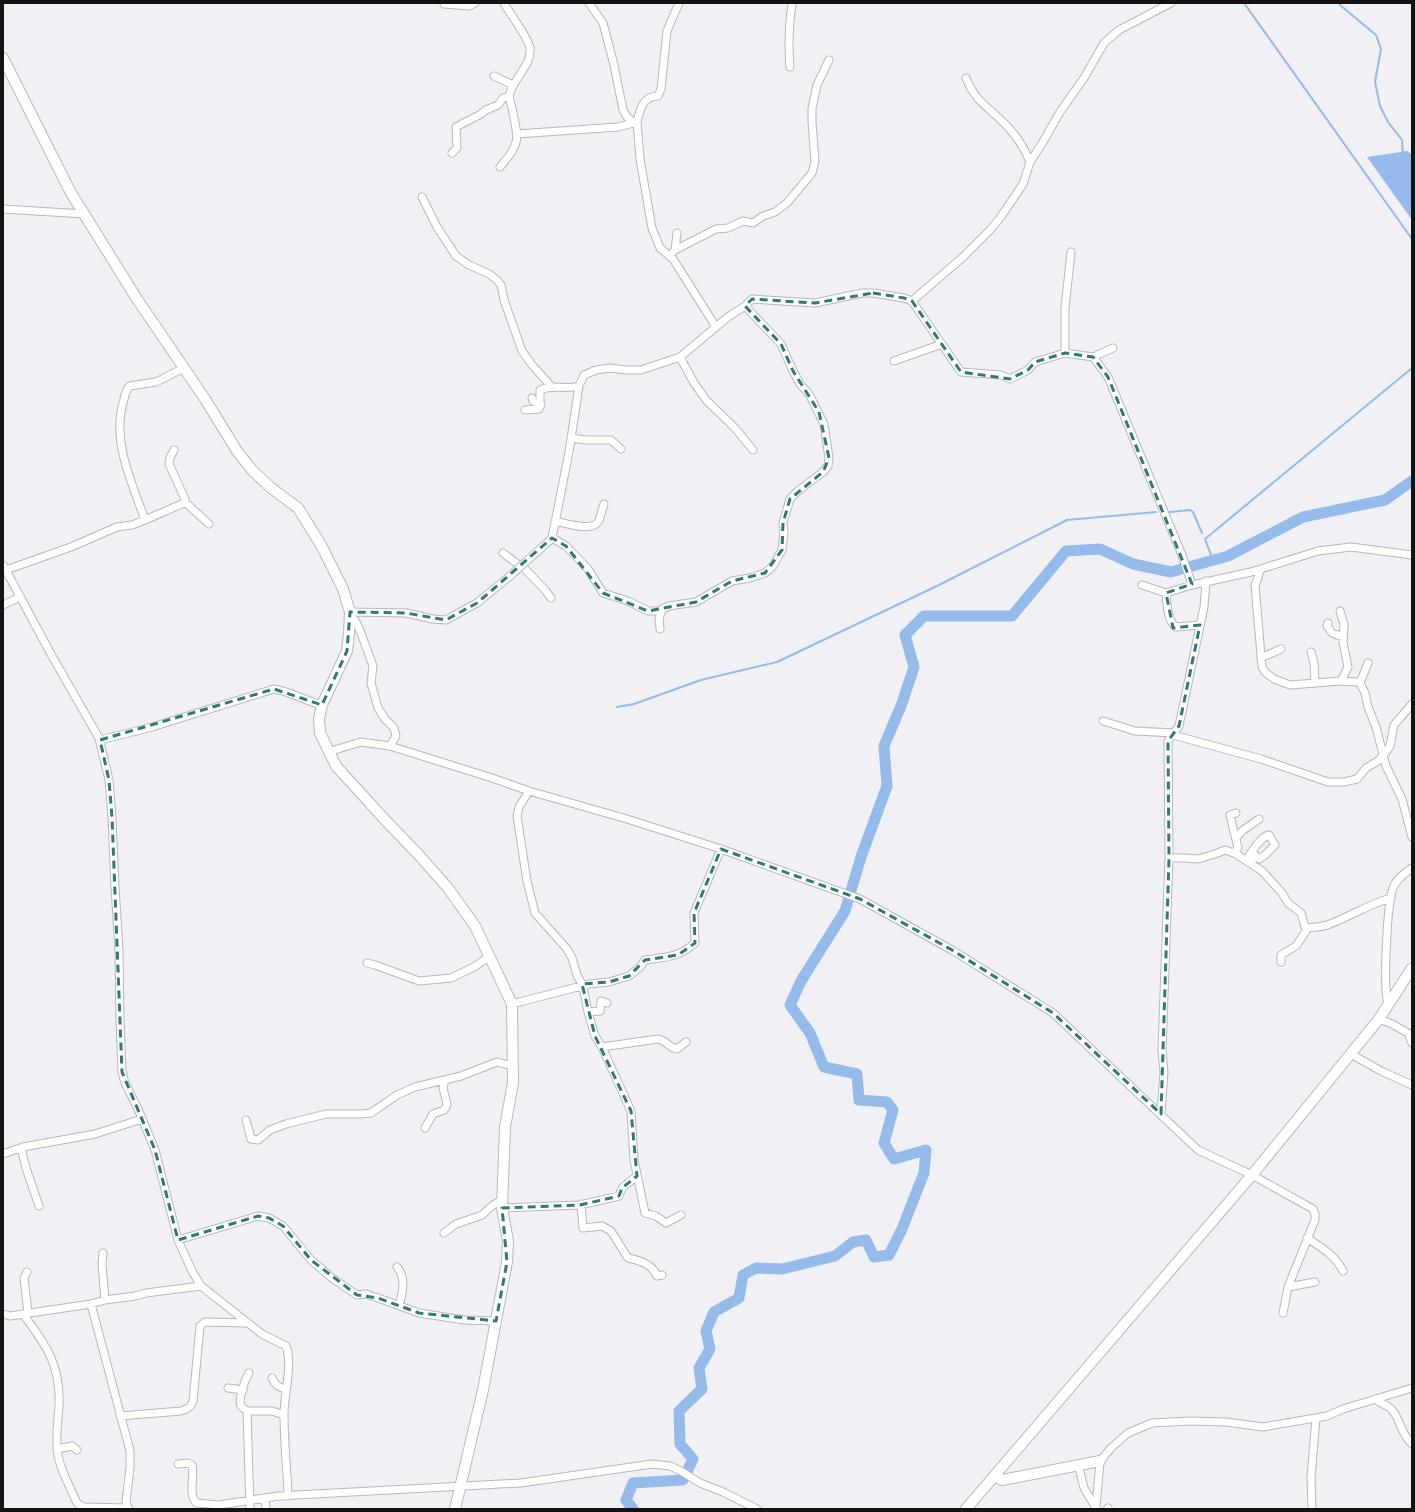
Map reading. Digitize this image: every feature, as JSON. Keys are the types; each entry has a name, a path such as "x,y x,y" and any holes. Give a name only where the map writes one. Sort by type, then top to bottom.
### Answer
{"street":[{"path":"444,4 469,6 475,3"},
{"path":"500,167 516,146 517,134 509,95 513,85 527,63 530,51 528,42 504,3"},
{"path":"589,3 604,23 623,110 627,117 633,122 637,122"},
{"path":"679,3 667,31 662,89 658,96 652,96 646,99 640,109 637,122 640,159 650,219 660,248 673,259 716,327"},
{"path":"790,66 788,25 792,3"},
{"path":"912,301 963,257 996,224 1023,184 1030,162 1044,142 1060,112 1084,78 1104,43 1119,30 1171,3"},
{"path":"3,58 71,193 137,300 205,399 237,452 252,470 270,487 298,508 321,545 343,589 350,614 350,633 347,650 322,705 319,719 320,733 328,752 343,775 448,888 475,926 512,1004 513,1083 505,1127 502,1204 508,1241 507,1262 483,1390 455,1509"},
{"path":"670,256 675,250 716,229 728,228 743,222 753,223 763,216 775,212 787,203 812,173 815,161 812,108 817,85 829,60"},
{"path":"494,76 513,85"},
{"path":"966,78 971,90 978,99 1006,125 1018,139 1030,162"},
{"path":"452,153 458,148 456,127 498,104 503,98 510,97"},
{"path":"517,134 618,127 637,122"},
{"path":"422,197 437,227 456,256 469,265 489,274 501,285 504,300 522,351 532,365 551,386"},
{"path":"3,209 84,214"},
{"path":"675,250 677,233"},
{"path":"1065,353 1065,308 1071,252"},
{"path":"350,614 406,613 433,620 446,620 477,603 551,539 571,438 579,386 584,375 596,370 611,368 641,370 680,357 728,316 745,306 752,299 815,303 868,293 898,296 912,301 961,372 1001,375 1010,378 1028,370 1035,362 1065,353 1093,357 1113,348"},
{"path":"660,629 659,618 662,609 669,606 696,602 732,581 750,578 765,572 773,566 782,550 784,532 782,523 790,499 823,472 828,466 829,458 824,424 809,394 800,384 781,344 745,306"},
{"path":"894,361 942,344"},
{"path":"680,357 694,383 707,401 735,428 753,450"},
{"path":"1093,357 1108,377 1182,555 1192,585"},
{"path":"145,520 123,456 119,428 120,413 126,391 130,386 156,382 184,368"},
{"path":"525,410 539,409 541,405 540,390 551,386 579,386"},
{"path":"532,398 533,402 541,405"},
{"path":"571,438 586,440 611,440 621,449"},
{"path":"174,450 169,464 185,502 209,524"},
{"path":"185,502 145,520 132,525 117,527 71,547 4,567 100,740 109,780 112,816 119,951 122,1072 125,1084 155,1150 178,1240 192,1271 201,1286 262,1334 286,1346 288,1352 289,1370 285,1389 284,1415 288,1496"},
{"path":"555,521 586,527 593,526 598,522 604,504"},
{"path":"551,539 566,546 588,569 603,592 628,601 648,611 662,611"},
{"path":"1142,585 1166,593 1206,581 1260,570 1318,551 1351,547 1412,555"},
{"path":"503,553 521,566 551,598"},
{"path":"1260,570 1255,585 1262,667 1265,672 1274,679 1290,685 1341,681 1360,683"},
{"path":"1161,1114 1164,1072 1162,1050 1169,858 1168,741 1179,726 1204,607 1206,581"},
{"path":"1166,593 1172,624 1176,627 1200,625"},
{"path":"3,605 20,597"},
{"path":"1340,612 1344,624 1343,637 1348,667 1341,681"},
{"path":"350,614 361,633 373,666 371,683 378,708 385,719 394,728 396,736 390,746"},
{"path":"1328,623 1327,626 1329,630 1343,637"},
{"path":"1262,658 1281,648"},
{"path":"1312,652 1315,683"},
{"path":"1368,663 1360,683 1365,693 1368,707 1376,727 1382,756 1402,799 1412,837"},
{"path":"100,740 152,727 274,689 288,692 322,705"},
{"path":"1103,721 1134,731 1174,734 1261,759 1333,783 1357,779 1366,768 1378,761 1390,746 1394,725 1412,704"},
{"path":"328,752 361,742 390,746 529,791 627,819 720,849 860,899 952,950 1053,1013 1198,1150 1252,1174 1313,1209 1315,1220 1288,1286 1283,1313"},
{"path":"529,791 519,807 517,816 527,880 535,914 567,949 583,986 588,1012 595,1036 602,1047 631,1111 634,1160 645,1213 656,1216 666,1223 681,1215"},
{"path":"1234,853 1238,848 1230,815 1236,813"},
{"path":"1236,838 1259,819"},
{"path":"512,1004 629,976 640,967 644,960 678,955 695,943 694,913 720,849"},
{"path":"1169,858 1198,859 1225,850 1234,853 1262,871 1282,893 1288,903 1301,913 1305,927 1308,928"},
{"path":"1388,1004 1386,980 1389,915 1393,887 1400,878 1412,868"},
{"path":"1281,962 1282,955 1296,946 1308,928 1328,925 1378,902 1392,898"},
{"path":"367,963 419,980 451,978 474,967 490,956"},
{"path":"966,1509 1252,1174 1351,1054 1379,1018 1412,968"},
{"path":"588,1012 600,1011 601,1001 606,1003"},
{"path":"1379,1018 1410,1032 1412,1043"},
{"path":"602,1047 662,1039 677,1049 686,1042"},
{"path":"1351,1054 1381,1071 1412,1085"},
{"path":"246,1120 251,1139 258,1140 270,1130 326,1114 360,1114 371,1112 397,1095 415,1087 461,1076 497,1062 513,1066"},
{"path":"425,1128 432,1114 444,1110 446,1107 447,1104 443,1088 445,1080"},
{"path":"3,1154 21,1148 95,1134 142,1119"},
{"path":"21,1148 39,1206"},
{"path":"444,1233 456,1224 482,1215 493,1204 581,1204 619,1196 622,1188 637,1176"},
{"path":"581,1204 583,1228 602,1226 611,1231 628,1258 638,1260 649,1266 657,1276 662,1275"},
{"path":"178,1240 258,1216 269,1218 283,1226 311,1260 332,1278 357,1295 366,1294 419,1313 464,1320 496,1320"},
{"path":"1307,1238 1333,1256 1340,1264 1343,1271"},
{"path":"103,1253 102,1264 105,1300"},
{"path":"397,1267 401,1271 403,1283 399,1305"},
{"path":"27,1272 24,1278 26,1313 45,1344 53,1361 58,1377 60,1394 57,1449 59,1461 78,1504 84,1507 128,1509 126,1502 130,1468 130,1451 91,1304"},
{"path":"1288,1286 1315,1282"},
{"path":"3,1314 10,1316 91,1304 146,1293 201,1286"},
{"path":"120,1416 182,1411 187,1409 191,1406 193,1400 200,1326 205,1322 248,1323"},
{"path":"249,1373 245,1380 241,1406 246,1411 251,1501 250,1509"},
{"path":"272,1378 274,1384 285,1389"},
{"path":"228,1388 243,1390"},
{"path":"1097,1508 1100,1461 1111,1448 1128,1433 1152,1423 1191,1421 1226,1422 1263,1427 1327,1416 1343,1409 1412,1388"},
{"path":"1375,1399 1388,1406 1394,1412 1406,1438 1412,1444"},
{"path":"246,1411 272,1411 284,1415"},
{"path":"1312,1509 1311,1477 1316,1418"},
{"path":"57,1449 72,1446 77,1450"},
{"path":"994,1476 1002,1480 1078,1464 1100,1461"},
{"path":"178,1464 188,1463 192,1465 194,1476 192,1498 196,1503 219,1505 288,1496 521,1483 652,1464 670,1466 696,1479 700,1483 723,1492 757,1509"},
{"path":"1078,1464 1084,1488 1097,1508"},
{"path":"265,1498 266,1509"},
{"path":"191,1509 203,1503"}],"highlighted area":[{"path":"873,293 904,298 912,301 961,372 1010,379 1028,370 1035,362 1065,353 1093,357 1108,377 1192,584 1166,593 1173,628 1200,625 1179,726 1168,741 1169,858 1161,1114 1053,1013 952,950 860,899 721,849 694,913 695,943 678,955 645,960 629,976 609,982 582,984 595,1036 631,1111 637,1176 622,1188 619,1196 580,1205 502,1208 507,1262 496,1321 419,1313 378,1298 357,1295 311,1260 283,1226 269,1218 258,1216 178,1240 155,1150 122,1072 112,817 109,780 100,740 274,689 322,705 347,651 350,612 406,613 446,620 477,603 552,538 566,546 603,593 648,611 696,602 732,581 765,573 782,550 783,523 790,499 823,472 829,458 819,412 793,371 781,344 745,306 752,299 815,303"}],"water":[{"path":"1407,151 1412,154 1412,220 1367,157"}],"waterway":[{"path":"1244,3 1412,239"},
{"path":"1340,3 1340,5 1376,35 1381,49 1375,82 1380,106 1388,122 1402,140 1403,154"},
{"path":"1205,539 1412,368"},
{"path":"633,1509 626,1500 633,1483 683,1480 693,1459 680,1444 679,1411 702,1389 699,1368 710,1349 706,1331 714,1312 739,1298 743,1275 756,1268 782,1269 835,1256 853,1242 866,1240 874,1257 889,1255 902,1229 924,1173 926,1150 894,1159 884,1143 893,1110 887,1102 859,1100 857,1074 824,1067 810,1033 790,1005 801,981 845,911 861,857 887,786 884,746 901,706 914,667 905,635 924,616 1012,616 1066,551 1100,549 1133,564 1171,572 1228,556 1303,517 1385,500 1412,481"},
{"path":"1170,512 1190,510 1193,512 1202,533"},
{"path":"617,707 634,704 701,680 777,662 939,585 1067,520 1156,512"},
{"path":"1205,539 1213,560"}]}
